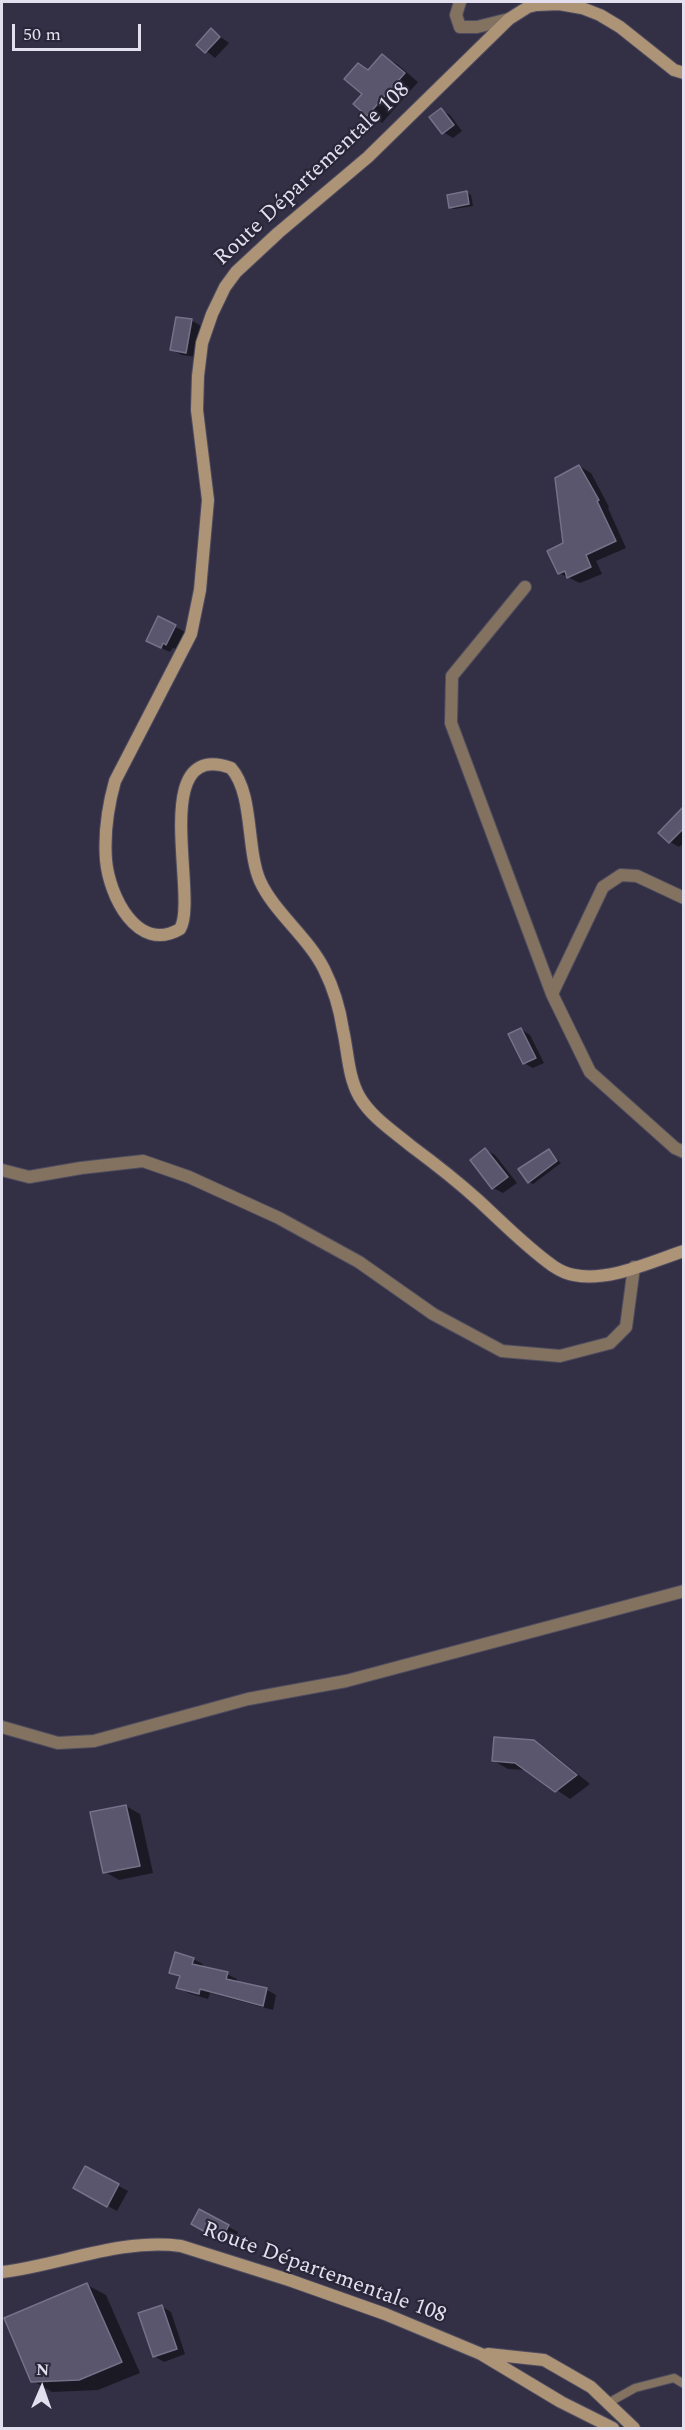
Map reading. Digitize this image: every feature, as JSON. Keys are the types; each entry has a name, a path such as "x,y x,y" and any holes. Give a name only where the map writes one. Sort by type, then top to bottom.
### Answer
{"main road":[{"name":"Route Départementale 108","path":"684,73 674,70 620,27 582,8 560,4 536,4 519,11 368,157 278,233 236,272 225,287 202,343 198,376 197,410 208,500 201,590 191,634 115,781 109,803 106,859 114,891 134,923 151,936 165,936 180,929 184,915 181,849 182,805 185,791 192,775 205,765 214,764 231,768 238,779 244,800 250,842 260,881 318,956 327,976 343,1028 349,1065 359,1096 387,1128 455,1180 513,1234 555,1268 570,1275 588,1277 634,1267 684,1251"},
{"name":"Route Départementale 108","path":"2,2272 29,2269 87,2253 128,2247 149,2244 181,2246 289,2280 385,2314 481,2354 561,2402 613,2428"},
{"path":"481,2354 544,2360 591,2387 634,2428"}],"street":[{"path":"460,2 456,15 460,27 477,27 509,19"},
{"path":"525,587 452,676 451,723 552,994 590,1072 675,1148 684,1152"},
{"path":"552,994 603,887 621,875 637,876 684,898"},
{"path":"2,1170 29,1178 81,1168 143,1161 189,1177 279,1218 359,1262 433,1314 502,1351 560,1356 610,1343 626,1327 634,1267"},
{"path":"2,1727 58,1743 94,1741 248,1699 346,1681 684,1591"}],"lane":[{"path":"608,2403 635,2388 674,2378 684,2384"}],"building":[{"path":"211,28 220,37 205,53 196,45"},
{"path":"382,54 405,73 367,116 353,104 362,94 344,79 358,63 368,70"},
{"path":"441,108 454,125 442,134 429,117"},
{"path":"467,191 469,204 449,208 447,195"},
{"path":"176,317 192,319 186,353 170,350"},
{"path":"579,465 599,500 597,501 616,541 586,555 591,567 567,578 565,571 558,574 547,551 563,543 555,478"},
{"path":"158,616 176,625 166,645 163,643 161,648 146,641"},
{"path":"684,806 684,828 669,843 658,833"},
{"path":"521,1028 536,1058 523,1064 508,1034"},
{"path":"485,1148 508,1177 492,1189 470,1160"},
{"path":"549,1149 557,1161 528,1183 518,1169"},
{"path":"494,1737 534,1740 577,1775 555,1792 515,1763 492,1761"},
{"path":"126,1805 140,1866 103,1873 90,1812"},
{"path":"175,1952 194,1958 192,1964 228,1972 226,1979 267,1988 263,2006 200,1989 199,1994 176,1988 180,1976 169,1973"},
{"path":"85,2166 119,2184 107,2207 73,2188"},
{"path":"199,2209 229,2225 221,2241 191,2224"},
{"path":"87,2283 122,2362 79,2380 31,2382 4,2318"},
{"path":"162,2305 177,2349 153,2357 138,2313"}]}
